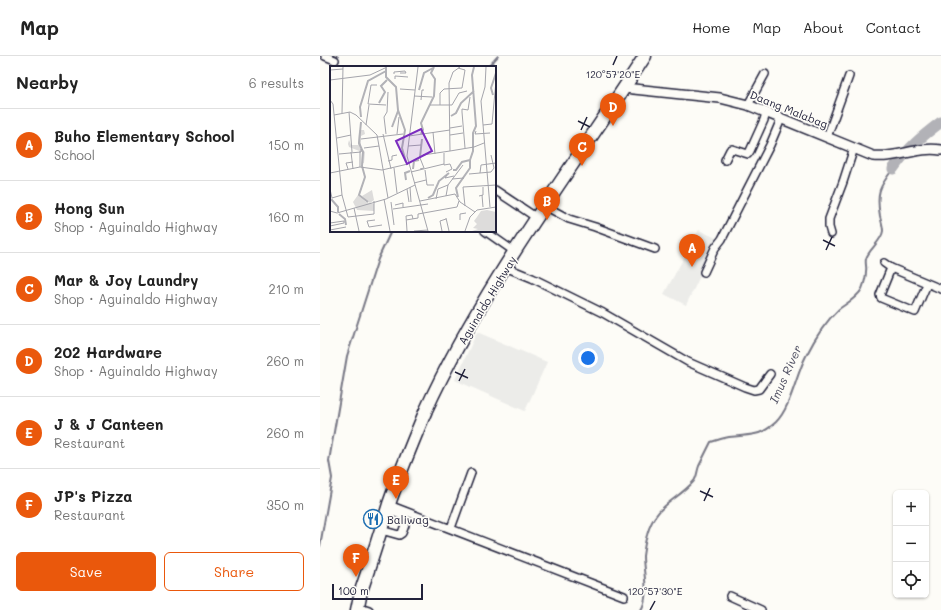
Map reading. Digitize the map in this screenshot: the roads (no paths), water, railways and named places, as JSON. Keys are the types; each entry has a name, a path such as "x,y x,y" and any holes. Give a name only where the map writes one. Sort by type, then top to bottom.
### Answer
{"main road":[{"name":"Aguinaldo Highway","path":"363,610 370,565 388,507 407,456 430,403 472,322 505,267 645,56"}],"street":[{"path":"325,56 335,60"},
{"path":"748,105 765,74"},
{"path":"827,137 850,76"},
{"name":"Daang Malabag","path":"624,88 720,98 748,105 873,156 882,157 930,148 941,150"},
{"path":"725,160 732,149 748,154 766,113"},
{"path":"704,272 770,145 781,119"},
{"path":"831,234 829,219 854,148"},
{"path":"496,191 537,218"},
{"path":"545,206 569,219 655,249"},
{"path":"486,232 515,252"},
{"path":"884,263 891,268 941,289"},
{"path":"505,267 532,278 603,313 688,362 745,387 754,390 759,389 770,374"},
{"path":"891,268 881,293 881,298 887,301 915,312 927,284"},
{"path":"451,528 471,473"},
{"path":"388,507 451,528 624,596"},
{"path":"381,530 399,535 402,533 405,525 406,521 403,516 388,507"},
{"path":"730,596 761,610"}],"waterway":[{"path":"489,66 498,56"},
{"name":"Imus River","path":"893,169 915,143 941,122"},
{"name":"Imus River","path":"641,610 644,604 646,591 643,556 644,548 646,537 655,516 694,481 699,466 711,442 727,437 759,433 770,427 781,416 786,408 802,364 817,337 834,314 855,298 862,289 866,275 867,256 882,235 883,231 878,201 880,191 884,181 893,169"},
{"path":"320,546 332,478 329,461 347,356 378,259 391,232"}],"place":[{"name":"202 Hardware","path":"613,126"},
{"name":"Mar & Joy Laundry","path":"582,166"},
{"name":"Hong Sun","path":"547,220"},
{"name":"Buho Elementary School","path":"692,267"},
{"name":"J & J Canteen","path":"396,499"},
{"name":"Baliwag","path":"373,519"},
{"name":"JP's Pizza","path":"356,577"}]}
